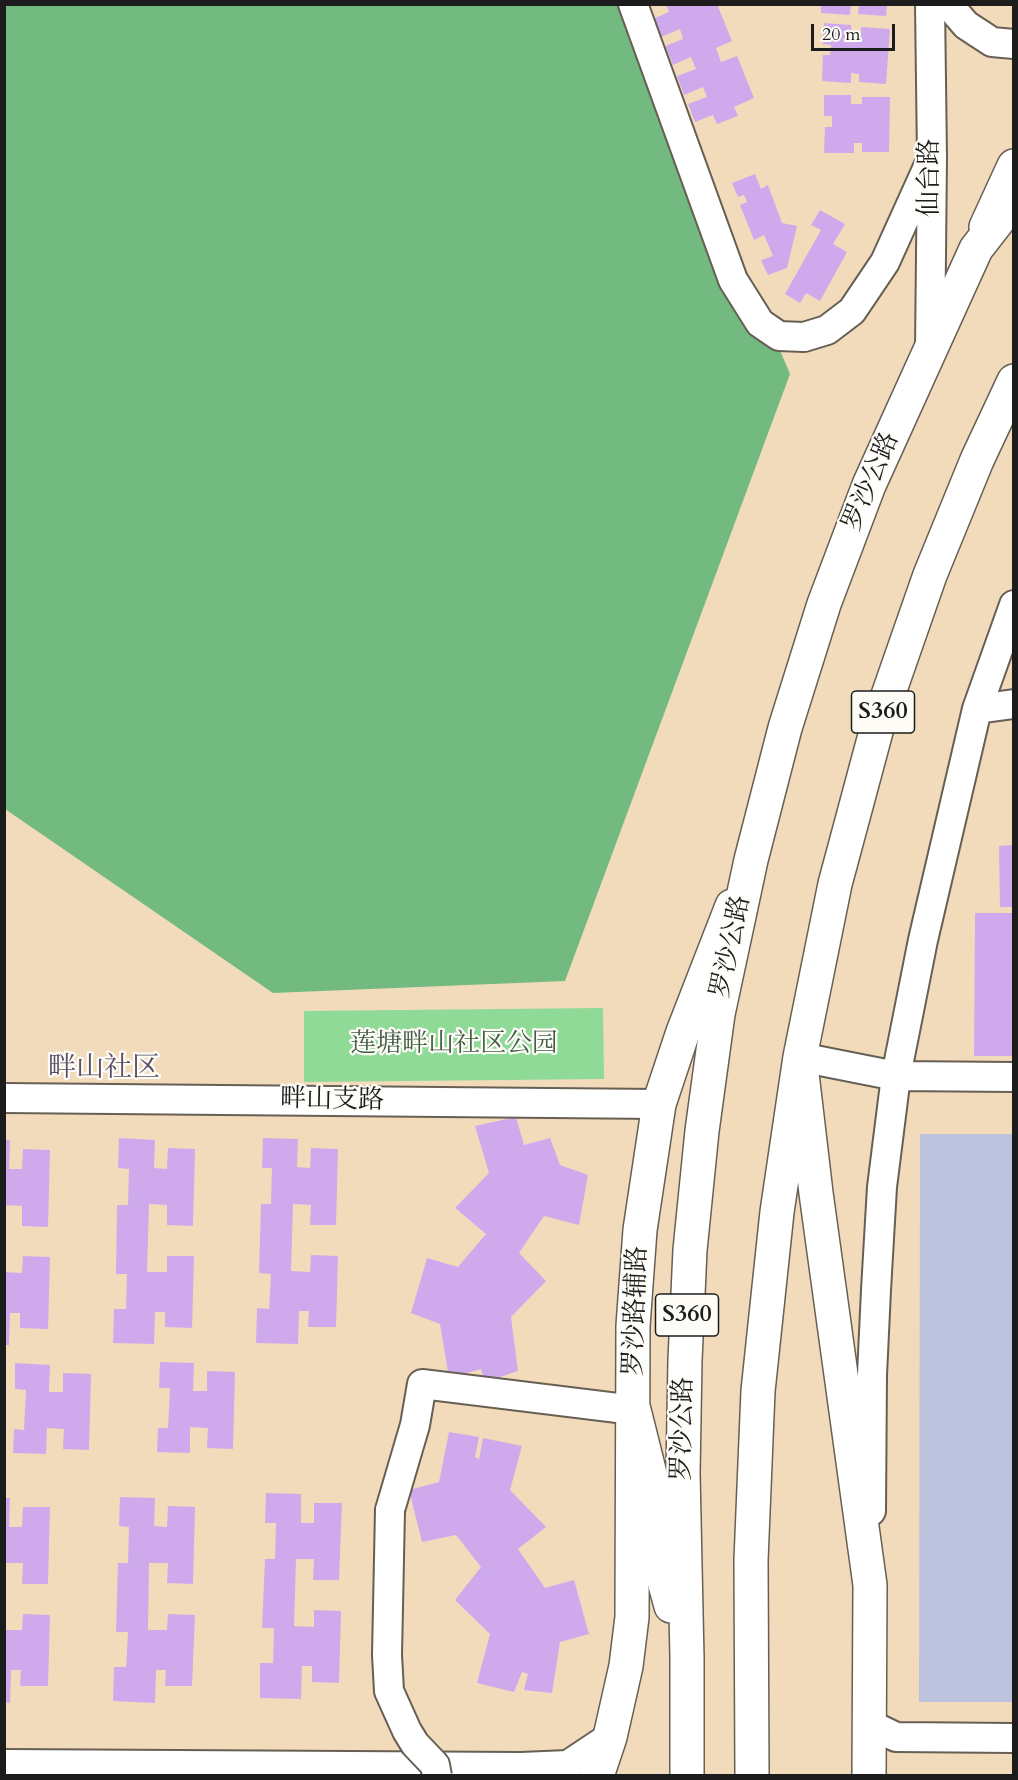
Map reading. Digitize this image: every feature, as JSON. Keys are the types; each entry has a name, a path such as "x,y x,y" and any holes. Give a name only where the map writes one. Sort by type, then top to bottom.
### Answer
{"main road":[{"name":"罗沙公路","path":"687,1776 683,1473 685,1360 690,1250 702,1131 718,1014 751,860 785,728 824,604 869,485 1014,166"},
{"path":"976,249 1014,200"},
{"name":"S360","path":"752,1776 751,1560 758,1391 777,1212 800,1057 835,884 879,724 930,575 977,459 1013,381"},
{"name":"罗沙路辅路","path":"597,1776 610,1737 626,1666 632,1617 633,1326 640,1230 659,1104 683,1032 751,860"},
{"path":"800,1057 816,1193 870,1586 869,1776"},
{"path":"634,1410 651,1478 663,1577 687,1658"}],"street":[{"path":"633,4 733,280 760,323 779,336 804,337 827,330 852,310 885,262 932,158"},
{"name":"仙台路","path":"929,352 932,158 930,4"},
{"path":"948,4 966,25 992,42 1014,44"},
{"path":"870,1586 872,1375 876,1290 882,1188 896,1076 923,940 977,709 1014,605"},
{"path":"977,709 1014,704"},
{"path":"800,1057 896,1076 1014,1077"},
{"name":"畔山支路","path":"4,1098 659,1104"},
{"path":"437,1776 435,1765 415,1744 407,1731 389,1691 387,1655 390,1509 415,1425 423,1384 634,1410"},
{"path":"869,1725 897,1737 1014,1738"},
{"path":"4,1764 522,1767 568,1765 610,1737"}],"shaded area":[{"path":"920,1134 1013,1134 1013,1702 919,1702"}],"green space":[{"path":"5,5 634,5 790,374 565,981 273,993 5,809"},
{"name":"莲塘畔山社区公园","path":"603,1008 604,1079 304,1082 304,1011"}],"building":[{"path":"666,4 717,4 732,41 716,48 721,62 737,56 754,98 734,107 738,116 717,124 713,115 695,122 688,104 707,97 703,87 684,95 677,76 696,69 691,57 673,65 665,46 683,39 680,29 661,37 653,19 669,12"},
{"path":"821,4 851,4 850,15 821,13"},
{"path":"859,4 887,4 886,16 858,14"},
{"path":"824,23 851,25 851,34 861,34 861,27 890,29 886,84 859,82 859,74 851,73 851,83 822,81 823,55 830,55 831,45 823,44"},
{"path":"824,95 851,95 851,104 862,104 862,97 890,97 889,152 862,152 862,143 854,143 854,153 824,153 825,127 832,127 832,116 824,116"},
{"path":"755,174 761,189 768,185 782,223 797,226 787,268 768,275 761,260 773,256 764,235 754,240 740,205 747,202 744,195 738,197 732,183"},
{"path":"820,210 845,224 833,244 847,252 820,301 806,293 800,303 785,294 821,230 811,225"},
{"path":"1014,845 1014,907 1000,907 999,846"},
{"path":"975,913 1014,913 1014,1056 974,1056"},
{"path":"516,1117 524,1145 550,1138 560,1165 588,1175 579,1225 544,1216 519,1253 546,1281 511,1317 518,1371 485,1382 481,1369 449,1378 440,1324 411,1313 427,1258 458,1267 486,1234 455,1208 489,1173 475,1126"},
{"path":"119,1138 155,1140 154,1168 167,1169 168,1148 195,1149 193,1226 167,1225 167,1205 149,1204 147,1272 167,1272 167,1256 194,1256 192,1328 165,1327 165,1312 155,1312 154,1344 113,1343 114,1309 126,1309 127,1274 116,1274 117,1205 128,1205 129,1169 118,1168"},
{"path":"263,1138 298,1139 297,1167 310,1168 311,1148 338,1149 336,1225 310,1225 311,1205 293,1204 291,1271 310,1272 311,1255 338,1256 336,1327 308,1327 309,1311 299,1311 298,1344 256,1343 257,1308 269,1309 271,1274 259,1273 261,1204 271,1204 272,1168 262,1168"},
{"path":"4,1140 10,1140 9,1169 22,1169 23,1149 50,1150 48,1227 22,1226 22,1206 4,1205"},
{"path":"23,1256 50,1257 48,1329 20,1328 20,1313 10,1313 9,1345 4,1345 4,1272 22,1273"},
{"path":"160,1362 194,1363 193,1391 207,1391 207,1371 235,1372 233,1449 207,1448 208,1428 190,1427 190,1453 157,1452 158,1428 168,1428 170,1388 159,1388"},
{"path":"15,1363 50,1365 49,1392 63,1392 63,1373 91,1374 89,1450 63,1449 64,1429 47,1428 46,1454 13,1453 14,1429 24,1430 26,1390 15,1389"},
{"path":"449,1432 479,1437 475,1457 479,1459 483,1438 522,1446 510,1490 546,1527 518,1549 545,1588 574,1580 589,1634 560,1642 552,1693 524,1690 528,1674 522,1672 514,1692 477,1683 490,1634 455,1600 481,1567 456,1535 422,1542 409,1490 439,1482"},
{"path":"266,1493 301,1494 301,1523 314,1523 314,1503 342,1503 339,1580 313,1580 314,1559 296,1559 294,1626 314,1627 314,1610 341,1611 339,1683 312,1682 312,1666 302,1666 301,1699 260,1698 260,1663 273,1663 274,1628 262,1628 265,1559 275,1559 276,1523 265,1523"},
{"path":"120,1497 155,1498 154,1526 167,1527 168,1506 195,1507 193,1584 167,1583 168,1563 149,1563 148,1630 167,1630 168,1614 195,1615 192,1686 165,1686 166,1670 156,1670 155,1703 113,1701 114,1667 126,1667 128,1632 116,1632 118,1563 128,1563 129,1527 119,1526"},
{"path":"4,1498 10,1498 9,1527 22,1527 23,1507 50,1507 48,1584 22,1584 23,1563 4,1563"},
{"path":"23,1614 50,1615 48,1686 20,1686 21,1670 11,1670 10,1703 4,1702 4,1630 22,1630"}],"district":[{"name":"畔山社区","path":"104,1070"}]}
